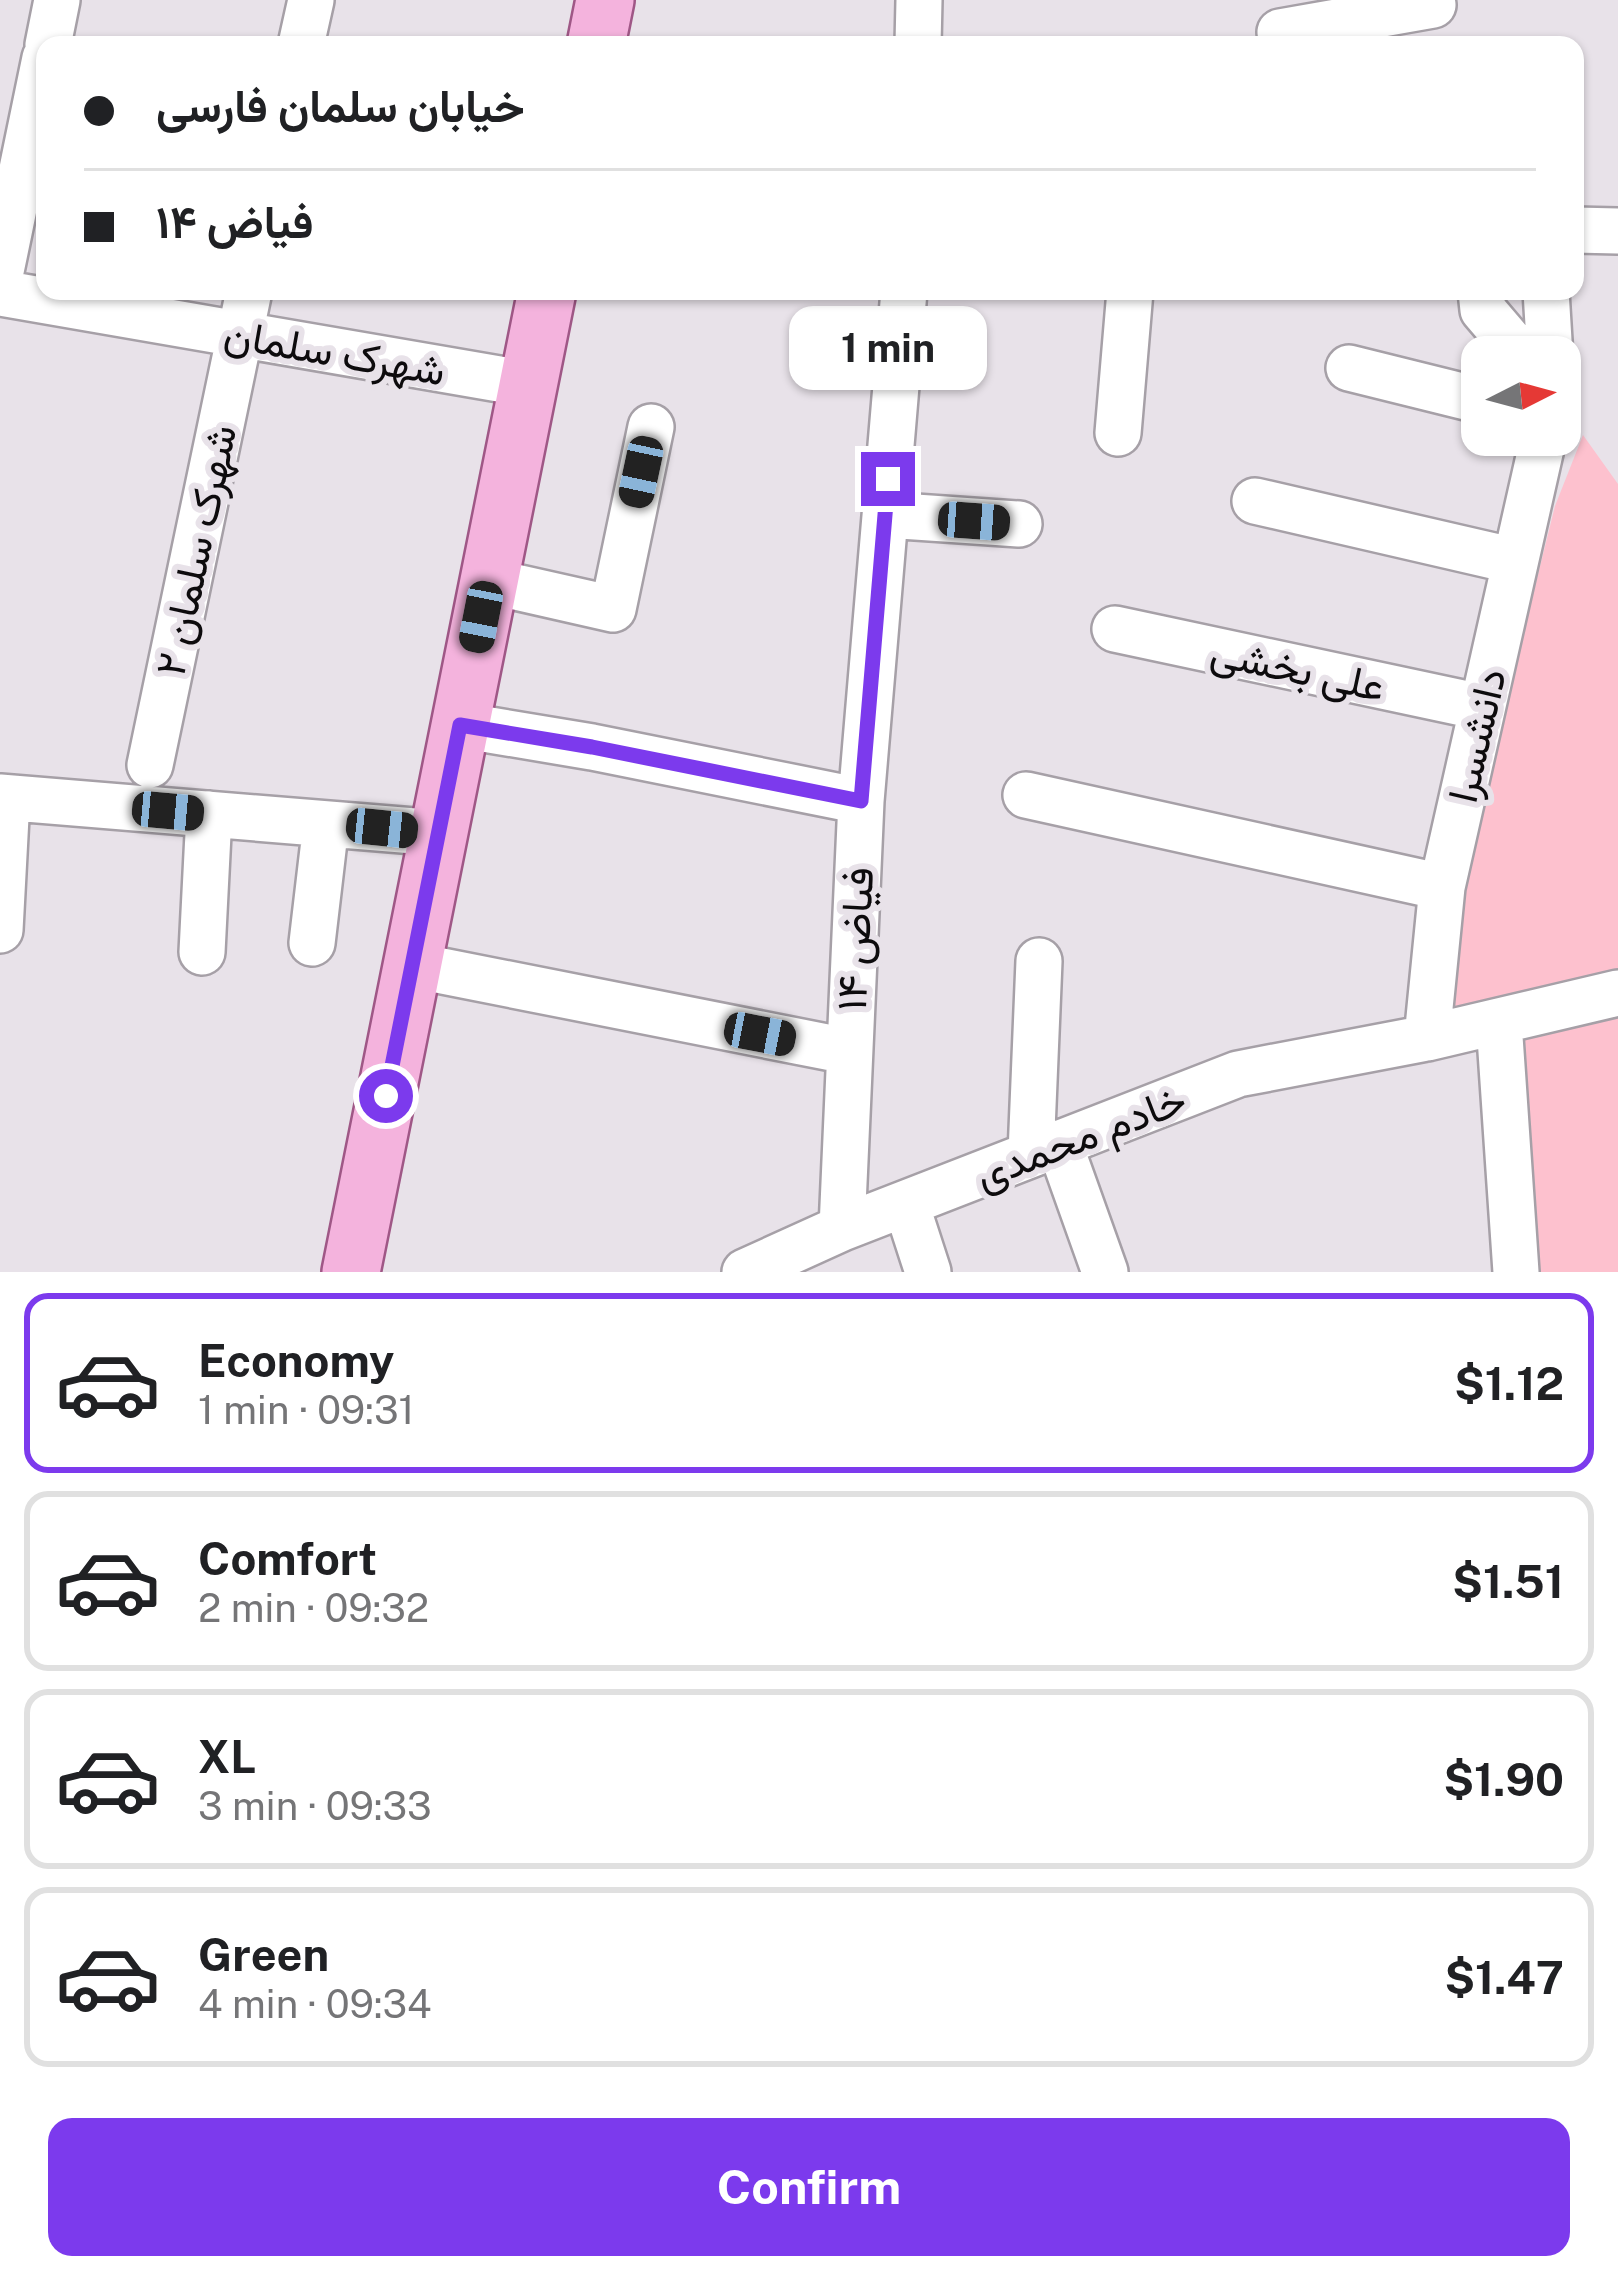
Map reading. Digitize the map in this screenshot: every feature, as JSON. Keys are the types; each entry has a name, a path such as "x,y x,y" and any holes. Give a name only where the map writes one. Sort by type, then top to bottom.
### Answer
{"main road":[{"path":"598,36 605,0"},
{"path":"351,1272 545,300"}],"street":[{"path":"50,36 57,0"},
{"path":"304,36 311,0"},
{"path":"917,36 919,0"},
{"path":"1280,32 1436,17"},
{"path":"0,276 36,102"},
{"path":"1584,230 1618,231"},
{"name":"شهرک سلمان","path":"0,293 36,296"},
{"name":"شهرک سلمان","path":"86,300 245,313 528,384"},
{"name":"فیاض ۱۴","path":"842,1228 861,801 903,300"},
{"path":"1118,433 1129,300"},
{"path":"1482,300 1483,310 1505,336"},
{"path":"1547,300 1549,336"},
{"name":"شهرک سلمان ۲","path":"150,765 245,313"},
{"path":"1349,368 1461,396"},
{"path":"488,581 613,609 651,427"},
{"name":"دانشسرا","path":"1427,1038 1442,887 1539,456"},
{"path":"1255,501 1515,561"},
{"path":"886,515 1018,524"},
{"name":"علی بخشی","path":"1115,629 1481,707"},
{"path":"460,725 861,801"},
{"path":"1026,795 1442,887"},
{"path":"0,930 3,798 439,833"},
{"path":"202,952 208,814"},
{"path":"312,943 326,824"},
{"path":"1039,962 1045,1149 1105,1272"},
{"path":"412,965 848,1051"},
{"name":"خادم محمدی","path":"745,1272 842,1228 1238,1075 1427,1038 1618,993"},
{"path":"1498,1022 1516,1272"},
{"path":"906,1204 928,1272"}],"shaded area":[{"path":"1583,435 1618,484 1618,972 1447,1018 1468,857 1555,506 1575,456 1581,456"},
{"path":"1618,1017 1618,1272 1524,1272 1508,1038"}],"route":[{"path":"386,1096 460,725 861,801 888,479"}]}
